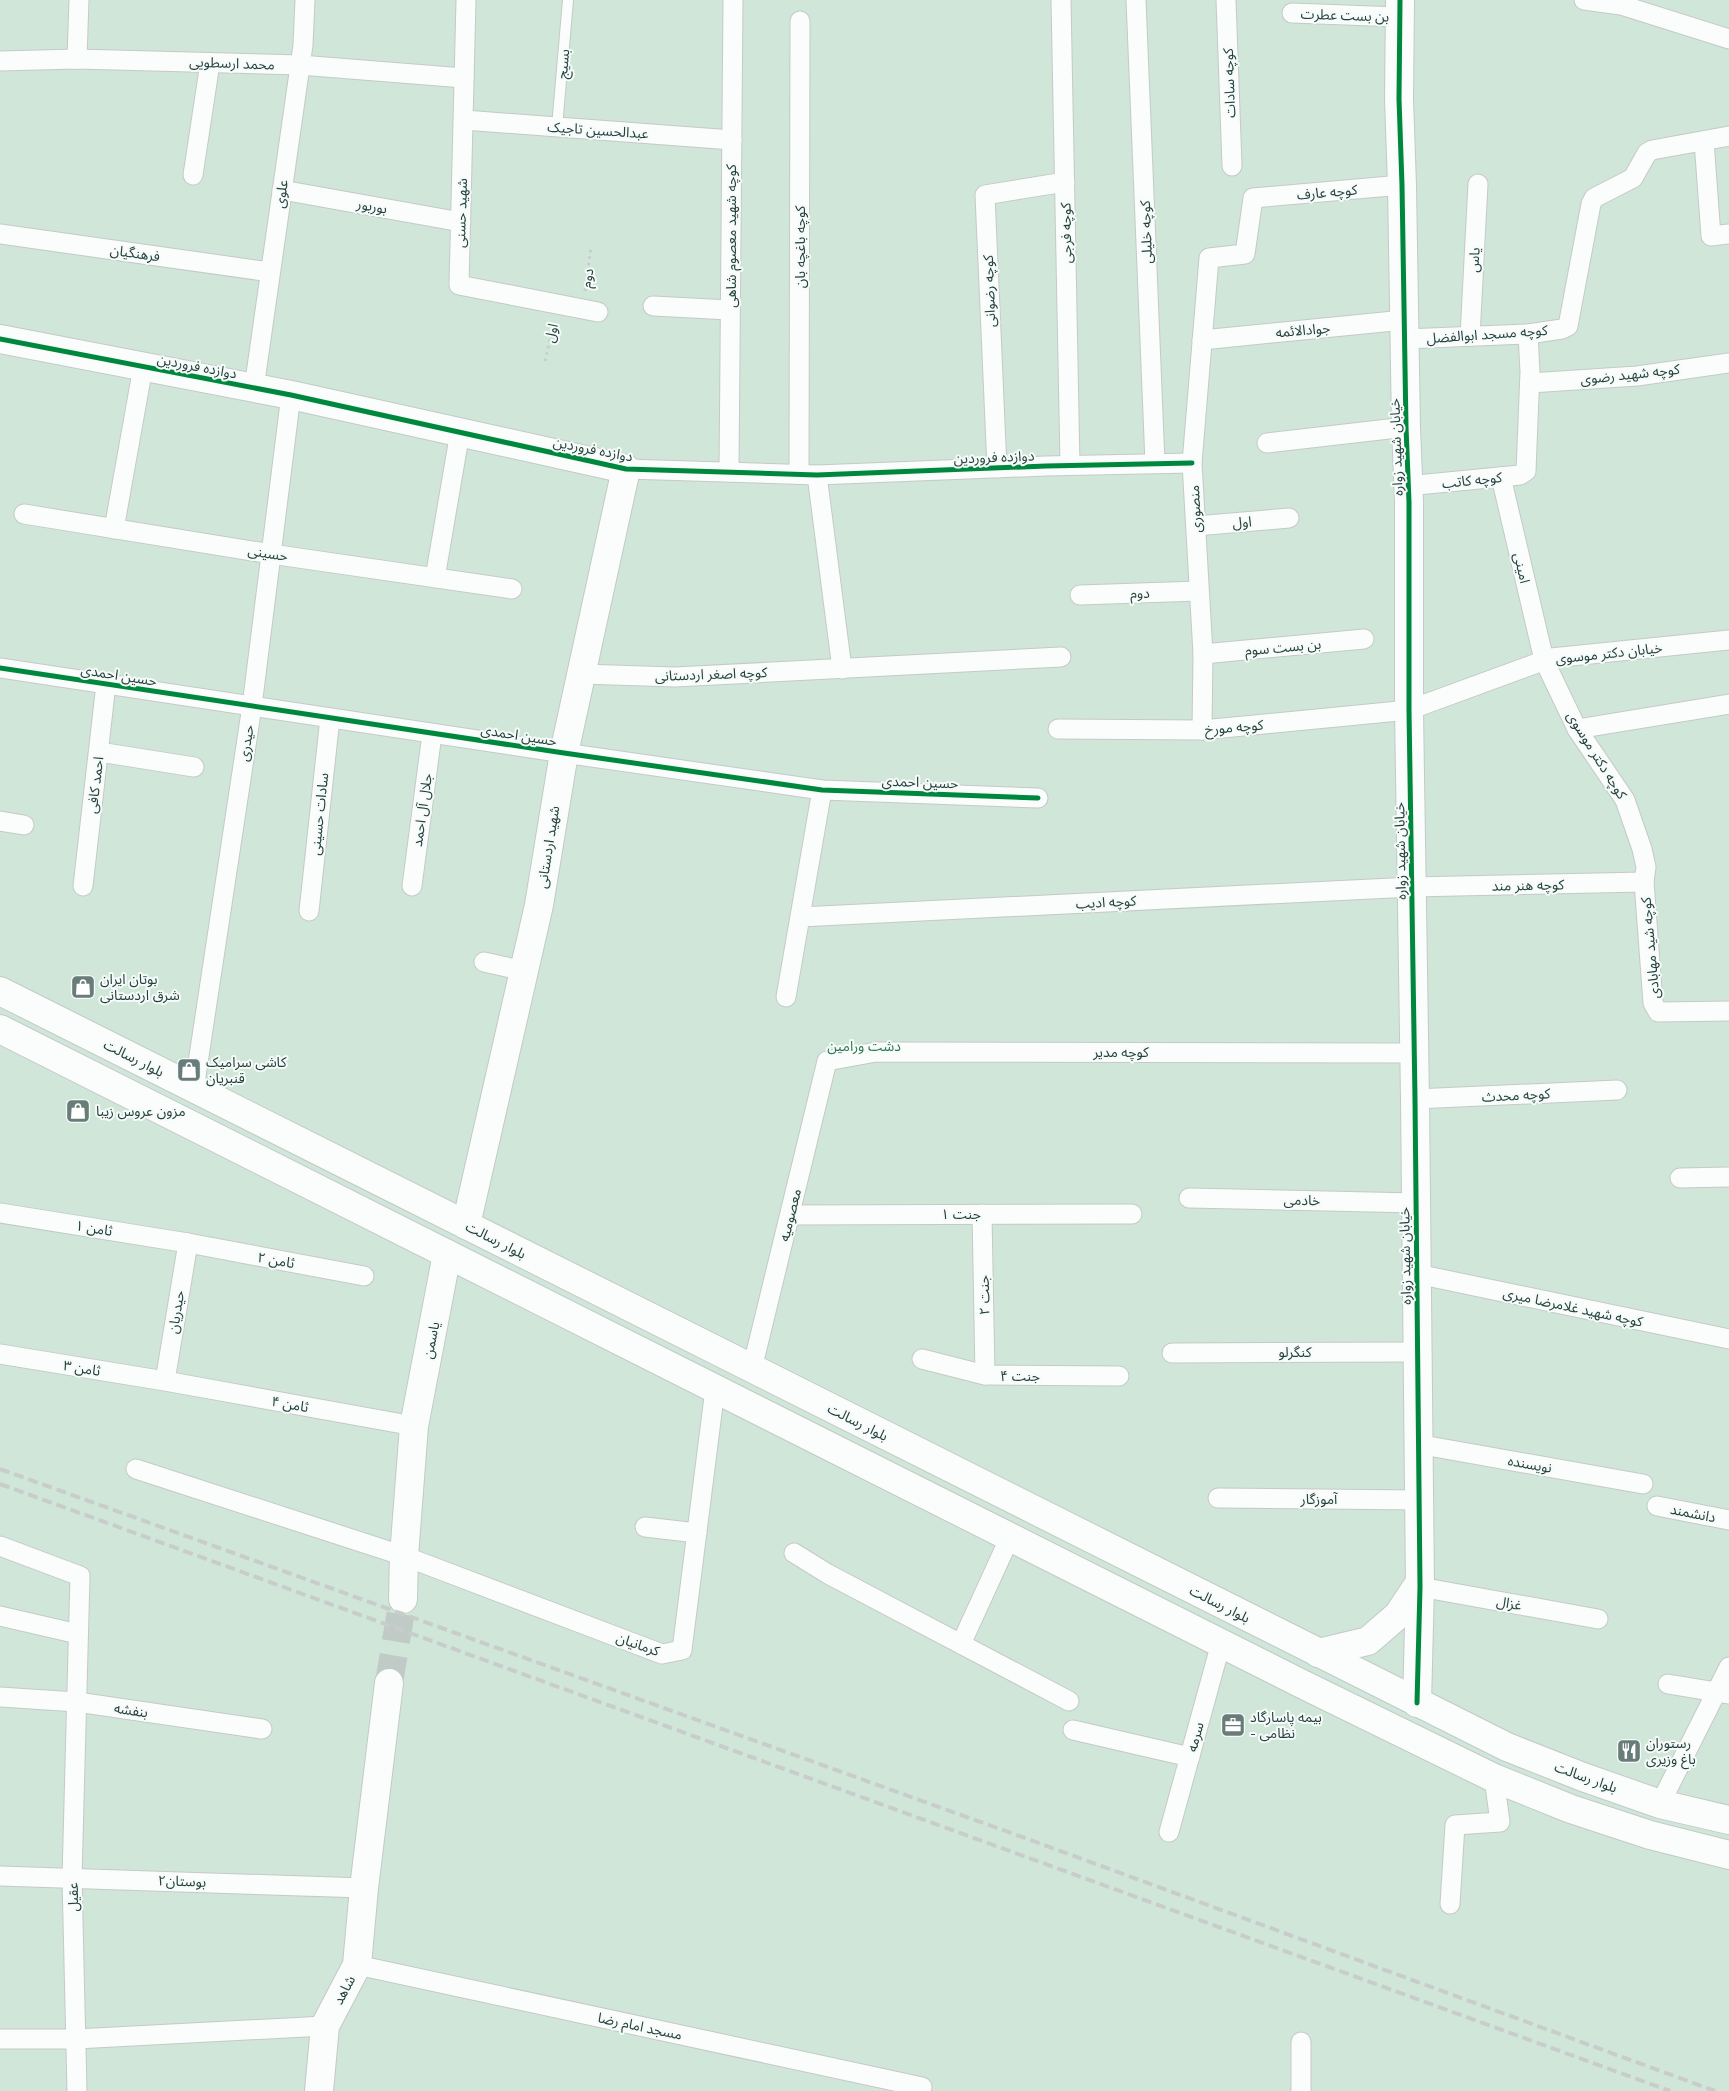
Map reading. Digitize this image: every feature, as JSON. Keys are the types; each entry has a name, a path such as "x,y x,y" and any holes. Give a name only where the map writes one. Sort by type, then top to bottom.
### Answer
{"street":[{"path":"77,59 79,0"},
{"name":"علوی","path":"254,388 300,65 305,0"},
{"name":"شهید حسنی","path":"466,0 459,285 590,310"},
{"name":"کوچه شهید معصوم شاهی","path":"729,472 733,0"},
{"name":"کوچه فرجی","path":"1061,0 1070,465"},
{"name":"کوچه خلیلی","path":"1136,0 1155,463"},
{"name":"کوچه سادات","path":"1226,0 1232,166"},
{"path":"1584,0 1621,5 1729,40"},
{"name":"بن بست عطرت","path":"1292,13 1400,8"},
{"name":"خیابان شهید زواره","path":"1400,8 1399,99 1409,502 1409,710 1417,1274 1420,1584 1417,1703"},
{"name":"کوچه باغچه بان","path":"800,21 808,474"},
{"name":"محمد ارسطویی","path":"0,61 77,59 300,65 464,78"},
{"path":"193,175 210,62"},
{"name":"عبدالحسین تاجیک","path":"464,120 732,140"},
{"path":"1729,136 1704,141 1711,236 1729,234"},
{"name":"کوچه مسجد ابوالفضل","path":"1404,330 1470,336 1528,334 1562,329 1568,326 1591,204 1594,198 1633,178 1647,153 1652,150 1704,141"},
{"name":"کوچه رضوانی","path":"997,468 985,195 1065,182"},
{"name":"یاس","path":"1470,336 1478,184"},
{"name":"کوچه عارف","path":"1209,258 1245,254 1253,198 1402,185"},
{"name":"بوربور","path":"282,190 461,222"},
{"name":"فرهنگیان","path":"0,234 270,272"},
{"name":"منصوری","path":"1202,730 1203,654 1192,463 1209,258"},
{"path":"652,306 730,310"},
{"name":"جوادالائمه","path":"1202,340 1404,330"},
{"path":"1528,334 1530,383"},
{"name":"دوازده فروردین","path":"0,339 291,395 626,469 808,474 1192,463"},
{"name":"کوچه شهید رضوی","path":"1530,383 1637,376 1729,363"},
{"path":"114,528 143,367"},
{"name":"کوچه کاتب","path":"1417,485 1520,475 1526,471 1530,383"},
{"name":"حیدری","path":"194,1089 252,706 291,395"},
{"path":"1267,443 1406,427"},
{"path":"435,578 460,432"},
{"name":"شهید اردستانی","path":"466,1225 539,905 564,753 626,469"},
{"path":"808,474 842,669"},
{"name":"امینی","path":"1501,477 1544,660"},
{"name":"حسینی","path":"24,514 271,554 512,589"},
{"name":"اول","path":"1196,526 1289,518"},
{"name":"دوم","path":"1080,595 1199,591"},
{"name":"بن بست سوم","path":"1203,654 1364,639"},
{"name":"خیابان دکتر موسوی","path":"1409,710 1544,660 1729,640"},
{"name":"کوچه اصغر اردستانی","path":"581,674 675,677 1061,658"},
{"name":"کوچه دکتر موسوی","path":"1544,660 1578,729 1625,800 1642,849 1646,867 1644,882"},
{"name":"حسین احمدی","path":"0,668 432,734 822,790 1038,798"},
{"name":"احمد کافی","path":"83,886 106,684"},
{"path":"1578,729 1729,704"},
{"name":"کوچه مورخ","path":"1058,729 1202,730 1409,710"},
{"name":"سادات حسینی","path":"309,911 330,718"},
{"name":"جلال آل احمد","path":"412,886 432,734"},
{"path":"99,752 194,767"},
{"path":"786,997 822,790"},
{"path":"0,821 24,825"},
{"name":"کوچه هنر مند","path":"1412,887 1644,882"},
{"name":"کوچه شید مهابادی","path":"1644,882 1653,1003 1658,1012 1669,1014 1729,1011"},
{"name":"کوچه ادیب","path":"800,917 1412,887"},
{"path":"484,962 524,971"},
{"name":"بلوار رسالت","path":"0,991 1508,1747 1660,1804 1729,1820"},
{"path":"0,1029 1221,1643 1494,1778 1571,1809 1650,1836 1729,1855"},
{"name":"کوچه مدیر","path":"828,1061 876,1052 1414,1053"},
{"name":"معصومیه","path":"752,1369 828,1061"},
{"name":"کوچه محدث","path":"1415,1099 1617,1090"},
{"path":"1680,1178 1729,1177"},
{"name":"خادمی","path":"1189,1198 1416,1203"},
{"name":"ثامن ۱","path":"0,1213 188,1243"},
{"name":"جنت ۲","path":"982,1214 985,1376"},
{"name":"جنت ۱","path":"790,1215 1132,1214"},
{"name":"ثامن ۲","path":"188,1243 364,1276"},
{"name":"حیدریان","path":"165,1381 188,1243"},
{"name":"یاسمن","path":"403,1599 404,1556 414,1426 448,1254"},
{"name":"کوچه شهید غلامرضا میری","path":"1417,1274 1729,1339"},
{"name":"کنگرلو","path":"1172,1353 1417,1352"},
{"name":"ثامن ۳","path":"0,1354 165,1381"},
{"name":"جنت ۴","path":"922,1359 985,1376 1119,1376"},
{"name":"ثامن ۴","path":"165,1381 414,1426"},
{"name":"کرمانیان","path":"404,1556 662,1654 682,1650 715,1388"},
{"name":"نویسنده","path":"1418,1444 1643,1484"},
{"path":"136,1469 404,1556"},
{"name":"آموزگار","path":"1218,1498 1419,1500"},
{"name":"دانشمند","path":"1657,1506 1729,1520"},
{"path":"645,1527 697,1533"},
{"path":"961,1644 1010,1537"},
{"name":"عقیل","path":"0,1546 80,1576 72,1878 77,2091"},
{"path":"794,1553 828,1574 1069,1701"},
{"path":"1148,1606 1164,1576"},
{"path":"1318,1653 1368,1641 1398,1615 1420,1584"},
{"name":"غزال","path":"1420,1584 1598,1619"},
{"path":"0,1616 78,1634"},
{"name":"سرمه","path":"1169,1832 1221,1643"},
{"path":"1660,1804 1722,1693 1729,1667"},
{"name":"شاهد","path":"319,2091 325,2026 357,1965 364,1888 389,1683"},
{"path":"1668,1684 1722,1693"},
{"name":"بنفشه","path":"0,1697 77,1702 262,1729"},
{"path":"1073,1730 1190,1756"},
{"path":"1450,1904 1455,1826 1500,1822 1494,1778"},
{"name":"بوستان۲","path":"0,1876 364,1888"},
{"name":"مسجد امام رضا","path":"357,1965 922,2087"},
{"path":"0,2039 76,2039 325,2026"},
{"path":"1301,2042 1302,2091"}],"lane":[{"name":"بسیج","path":"557,127 568,0"}],"green space":[{"name":"دشت ورامین","path":"0,0 1729,0 1729,2091 0,2091"}],"tunnel":[{"path":"389,1683 403,1599"}],"railway":[{"path":"0,1469 1025,1838 1715,2091"},
{"path":"0,1484 1670,2091"}],"cycle path":[{"path":"1400,0 1399,99 1409,502 1409,710 1420,1587 1417,1703"},
{"path":"0,339 291,395 626,469 817,475 1046,466 1192,463"},
{"path":"0,668 822,790 1038,798"}],"place":[{"name":"بوتان ایران شرق اردستانی","path":"83,987"},
{"name":"کاشی سرامیک قنبریان","path":"189,1070"},
{"name":"مزون عروس زیبا","path":"78,1111"},
{"name":"بیمه پاسارگاد - نظامی","path":"1233,1725"},
{"name":"رستوران باغ وزیری","path":"1629,1751"}]}
